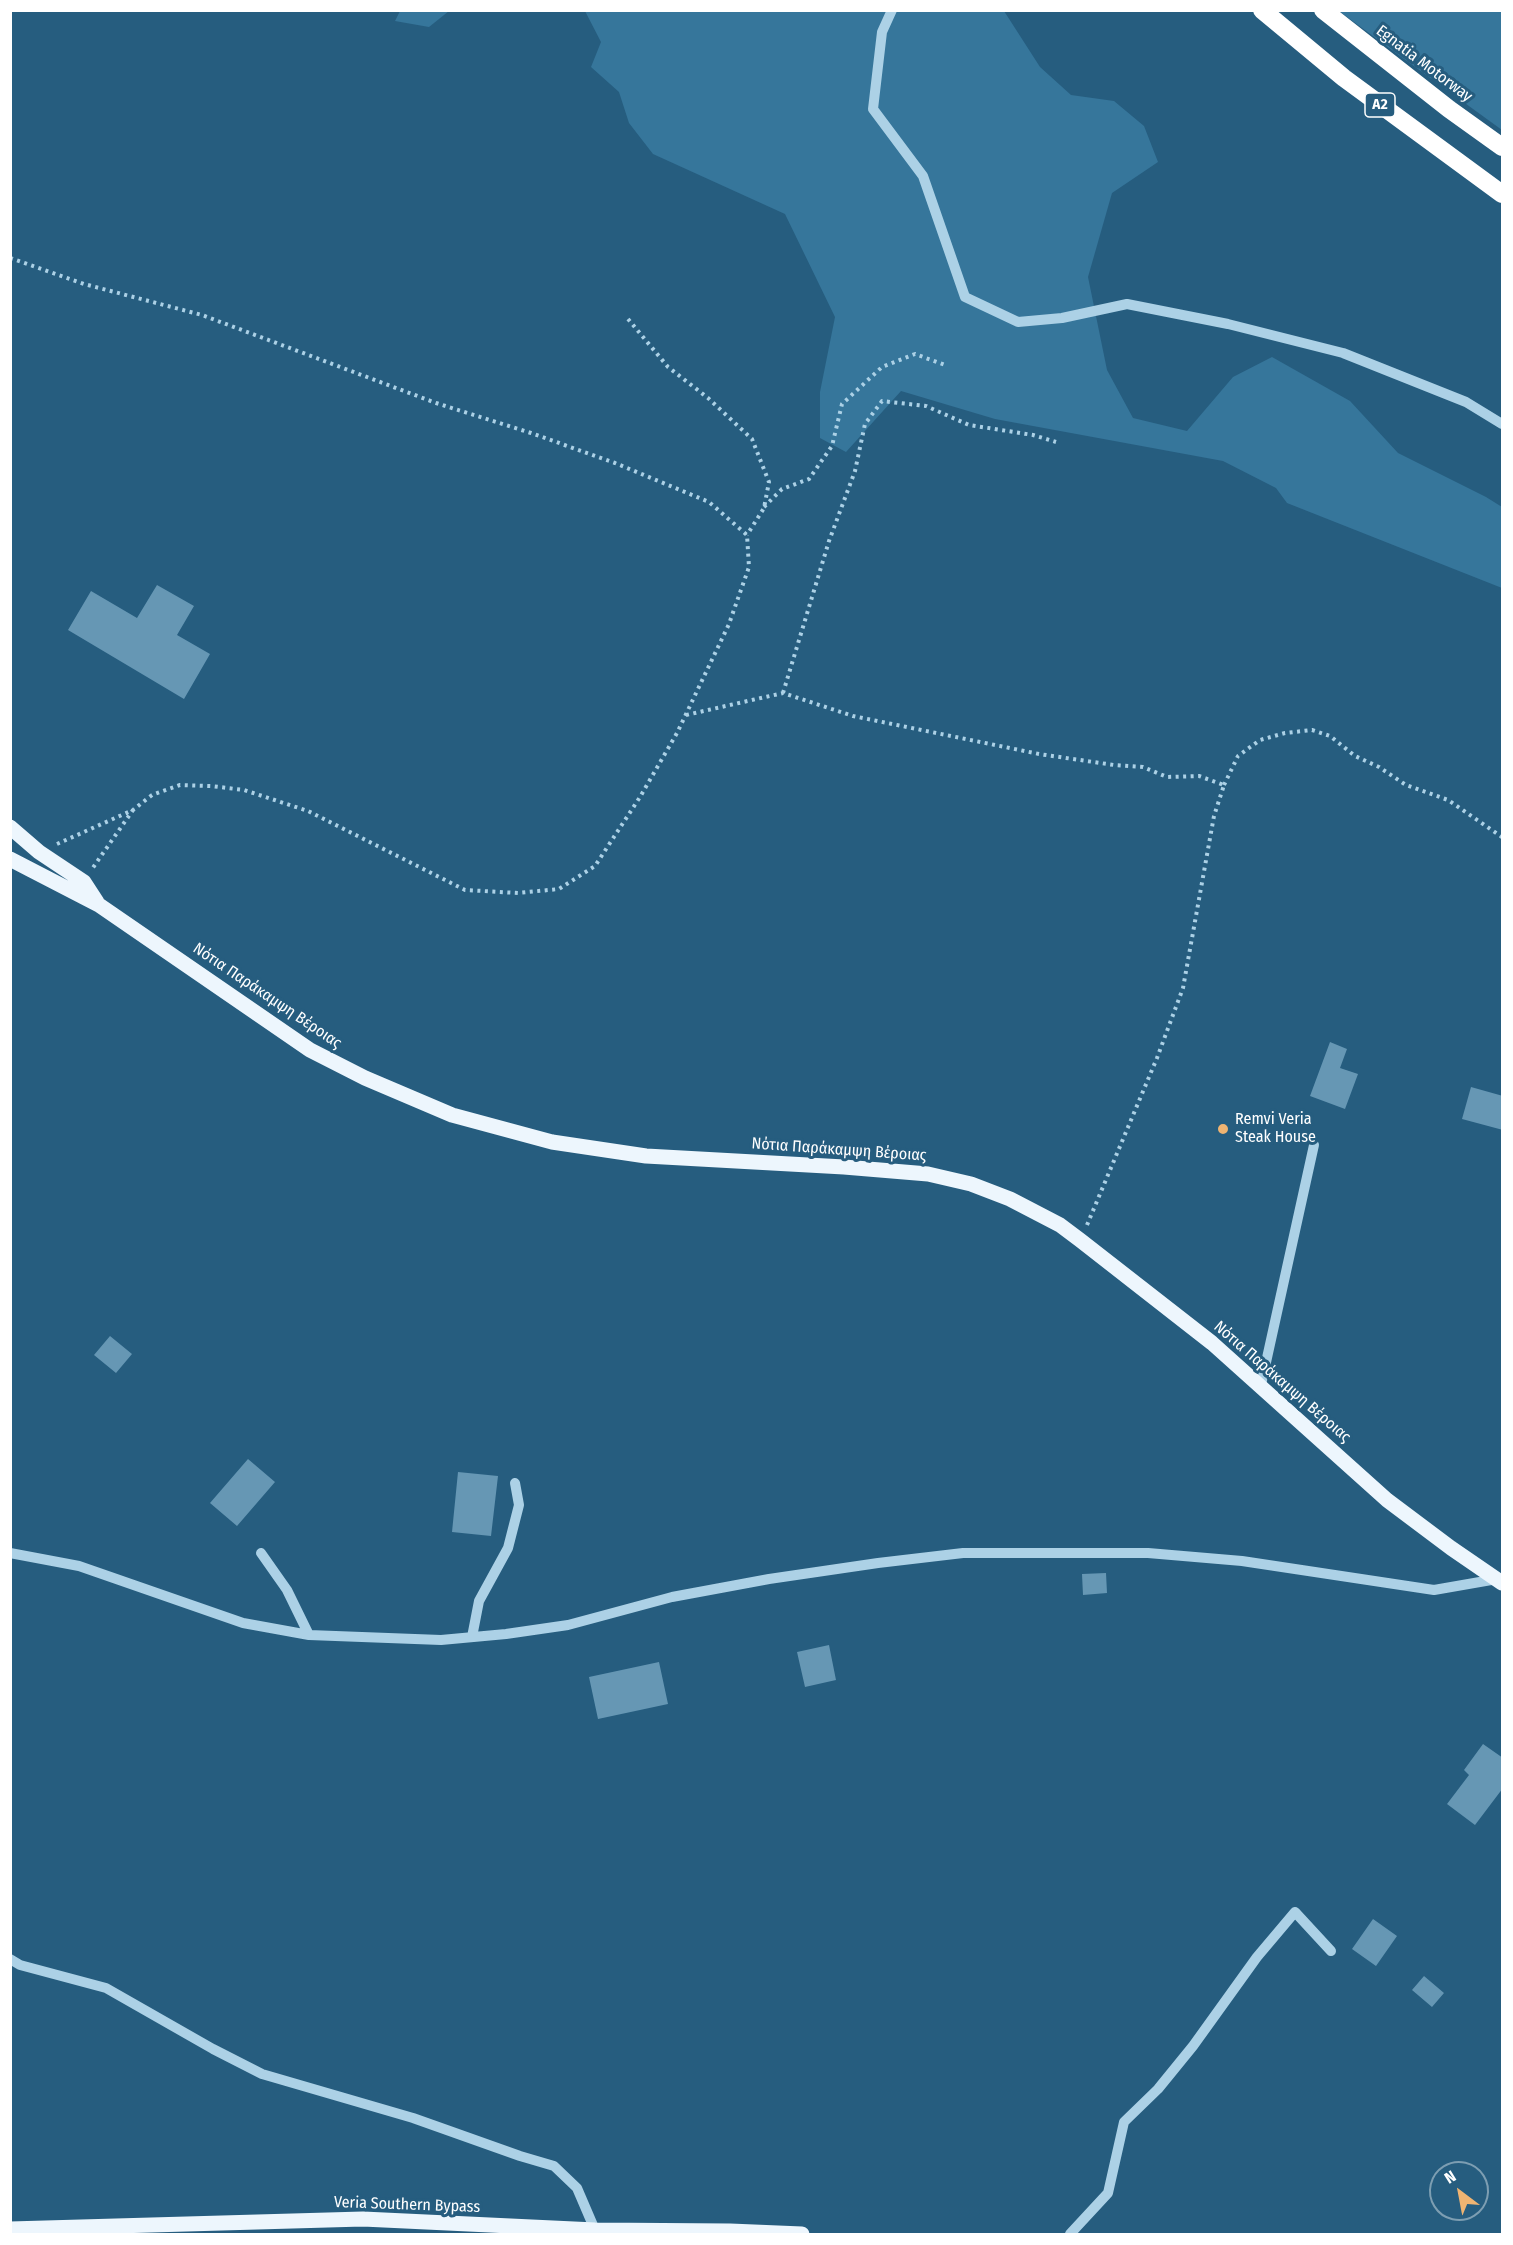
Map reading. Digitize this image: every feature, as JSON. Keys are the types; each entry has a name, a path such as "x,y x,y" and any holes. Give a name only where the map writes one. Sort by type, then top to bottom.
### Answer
{"highway":[{"name":"Α2","path":"1262,10 1344,78 1503,195"},
{"name":"Egnatia Motorway","path":"1323,10 1449,109 1503,147"}],"main road":[{"name":"Νότια Παράκαμψη Βέροιας","path":"10,827 39,852 84,882 99,904"},
{"name":"Νότια Παράκαμψη Βέροιας","path":"10,860 99,904 310,1050 365,1078 452,1115 552,1142 646,1156 928,1174 971,1184 1010,1199 1060,1226 1080,1240 1212,1343 1387,1500 1500,1581"},
{"name":"Veria Southern Bypass","path":"10,2229 363,2219 595,2230 730,2231 802,2235"}],"street":[{"path":"892,10 882,32 873,109 923,176 965,297 1018,322 1062,318 1127,304 1228,324 1343,353 1466,402 1503,424"},
{"path":"1261,1385 1314,1145"},
{"path":"472,1637 479,1601 508,1548 519,1504 515,1483"},
{"path":"10,1553 79,1566 243,1623 309,1635 430,1640 506,1634 567,1625 672,1597 770,1579 963,1553 1148,1553 1242,1561 1434,1590 1500,1581"},
{"path":"261,1553 287,1590 309,1635"},
{"path":"1071,2235 1108,2193 1124,2122 1165,2080 1193,2046 1257,1957 1295,1912 1331,1951"},
{"path":"10,1959 20,1965 106,1988 262,2074 413,2118 554,2166 577,2188 595,2230"}],"path":[{"path":"10,258 84,284 202,315 436,403 615,463 709,502 747,535"},
{"path":"628,319 668,368 708,398 752,439 769,482 764,508"},
{"path":"39,852 133,810 152,795 180,785 211,786 244,790 308,811 465,890 518,893 559,889 595,866 640,797 686,715 729,624 749,567 747,535 764,508 782,489 809,478 832,446 842,404 882,367 915,354 945,365"},
{"path":"783,693 826,552 855,471 865,424 882,401 926,406 969,426 1033,435 1056,442"},
{"path":"686,715 783,693 853,716 1039,753 1114,765 1143,767 1167,777 1199,776 1224,785"},
{"path":"1080,1240 1157,1058 1183,988 1214,816 1224,785 1238,756 1260,740 1285,733 1312,730 1330,736 1355,756 1378,767 1406,785 1448,800 1503,837"},
{"path":"84,882 133,810"}],"shaded area":[{"path":"400,10 449,11 429,27 395,21"},
{"path":"585,11 1004,11 1040,67 1071,95 1114,101 1144,126 1158,162 1112,193 1088,277 1107,370 1133,418 1187,431 1233,377 1272,357 1350,401 1398,453 1502,507 1502,588 1287,503 1276,488 1223,461 995,419 901,391 846,452 820,438 820,392 835,317 785,214 653,154 629,123 619,92 591,67 601,42"},
{"path":"1339,11 1502,11 1502,130 1400,56"}],"building":[{"path":"157,585 194,606 177,635 210,654 184,699 68,630 91,591 137,618"},
{"path":"1330,1042 1347,1049 1340,1068 1358,1074 1345,1109 1310,1096"},
{"path":"1471,1087 1503,1096 1503,1130 1462,1119"},
{"path":"110,1336 132,1354 116,1373 94,1355"},
{"path":"248,1459 275,1482 237,1526 210,1503"},
{"path":"458,1472 498,1476 491,1536 452,1532"},
{"path":"1106,1573 1107,1593 1083,1595 1082,1574"},
{"path":"829,1645 836,1680 805,1687 797,1652"},
{"path":"659,1662 668,1704 598,1719 589,1677"},
{"path":"1483,1744 1503,1758 1503,1788 1475,1825 1447,1804 1469,1775 1464,1770"},
{"path":"1373,1919 1397,1936 1376,1966 1352,1949"},
{"path":"1424,1976 1444,1993 1432,2007 1412,1990"}],"place":[{"name":"Remvi Veria Steak House","path":"1223,1129"}]}
